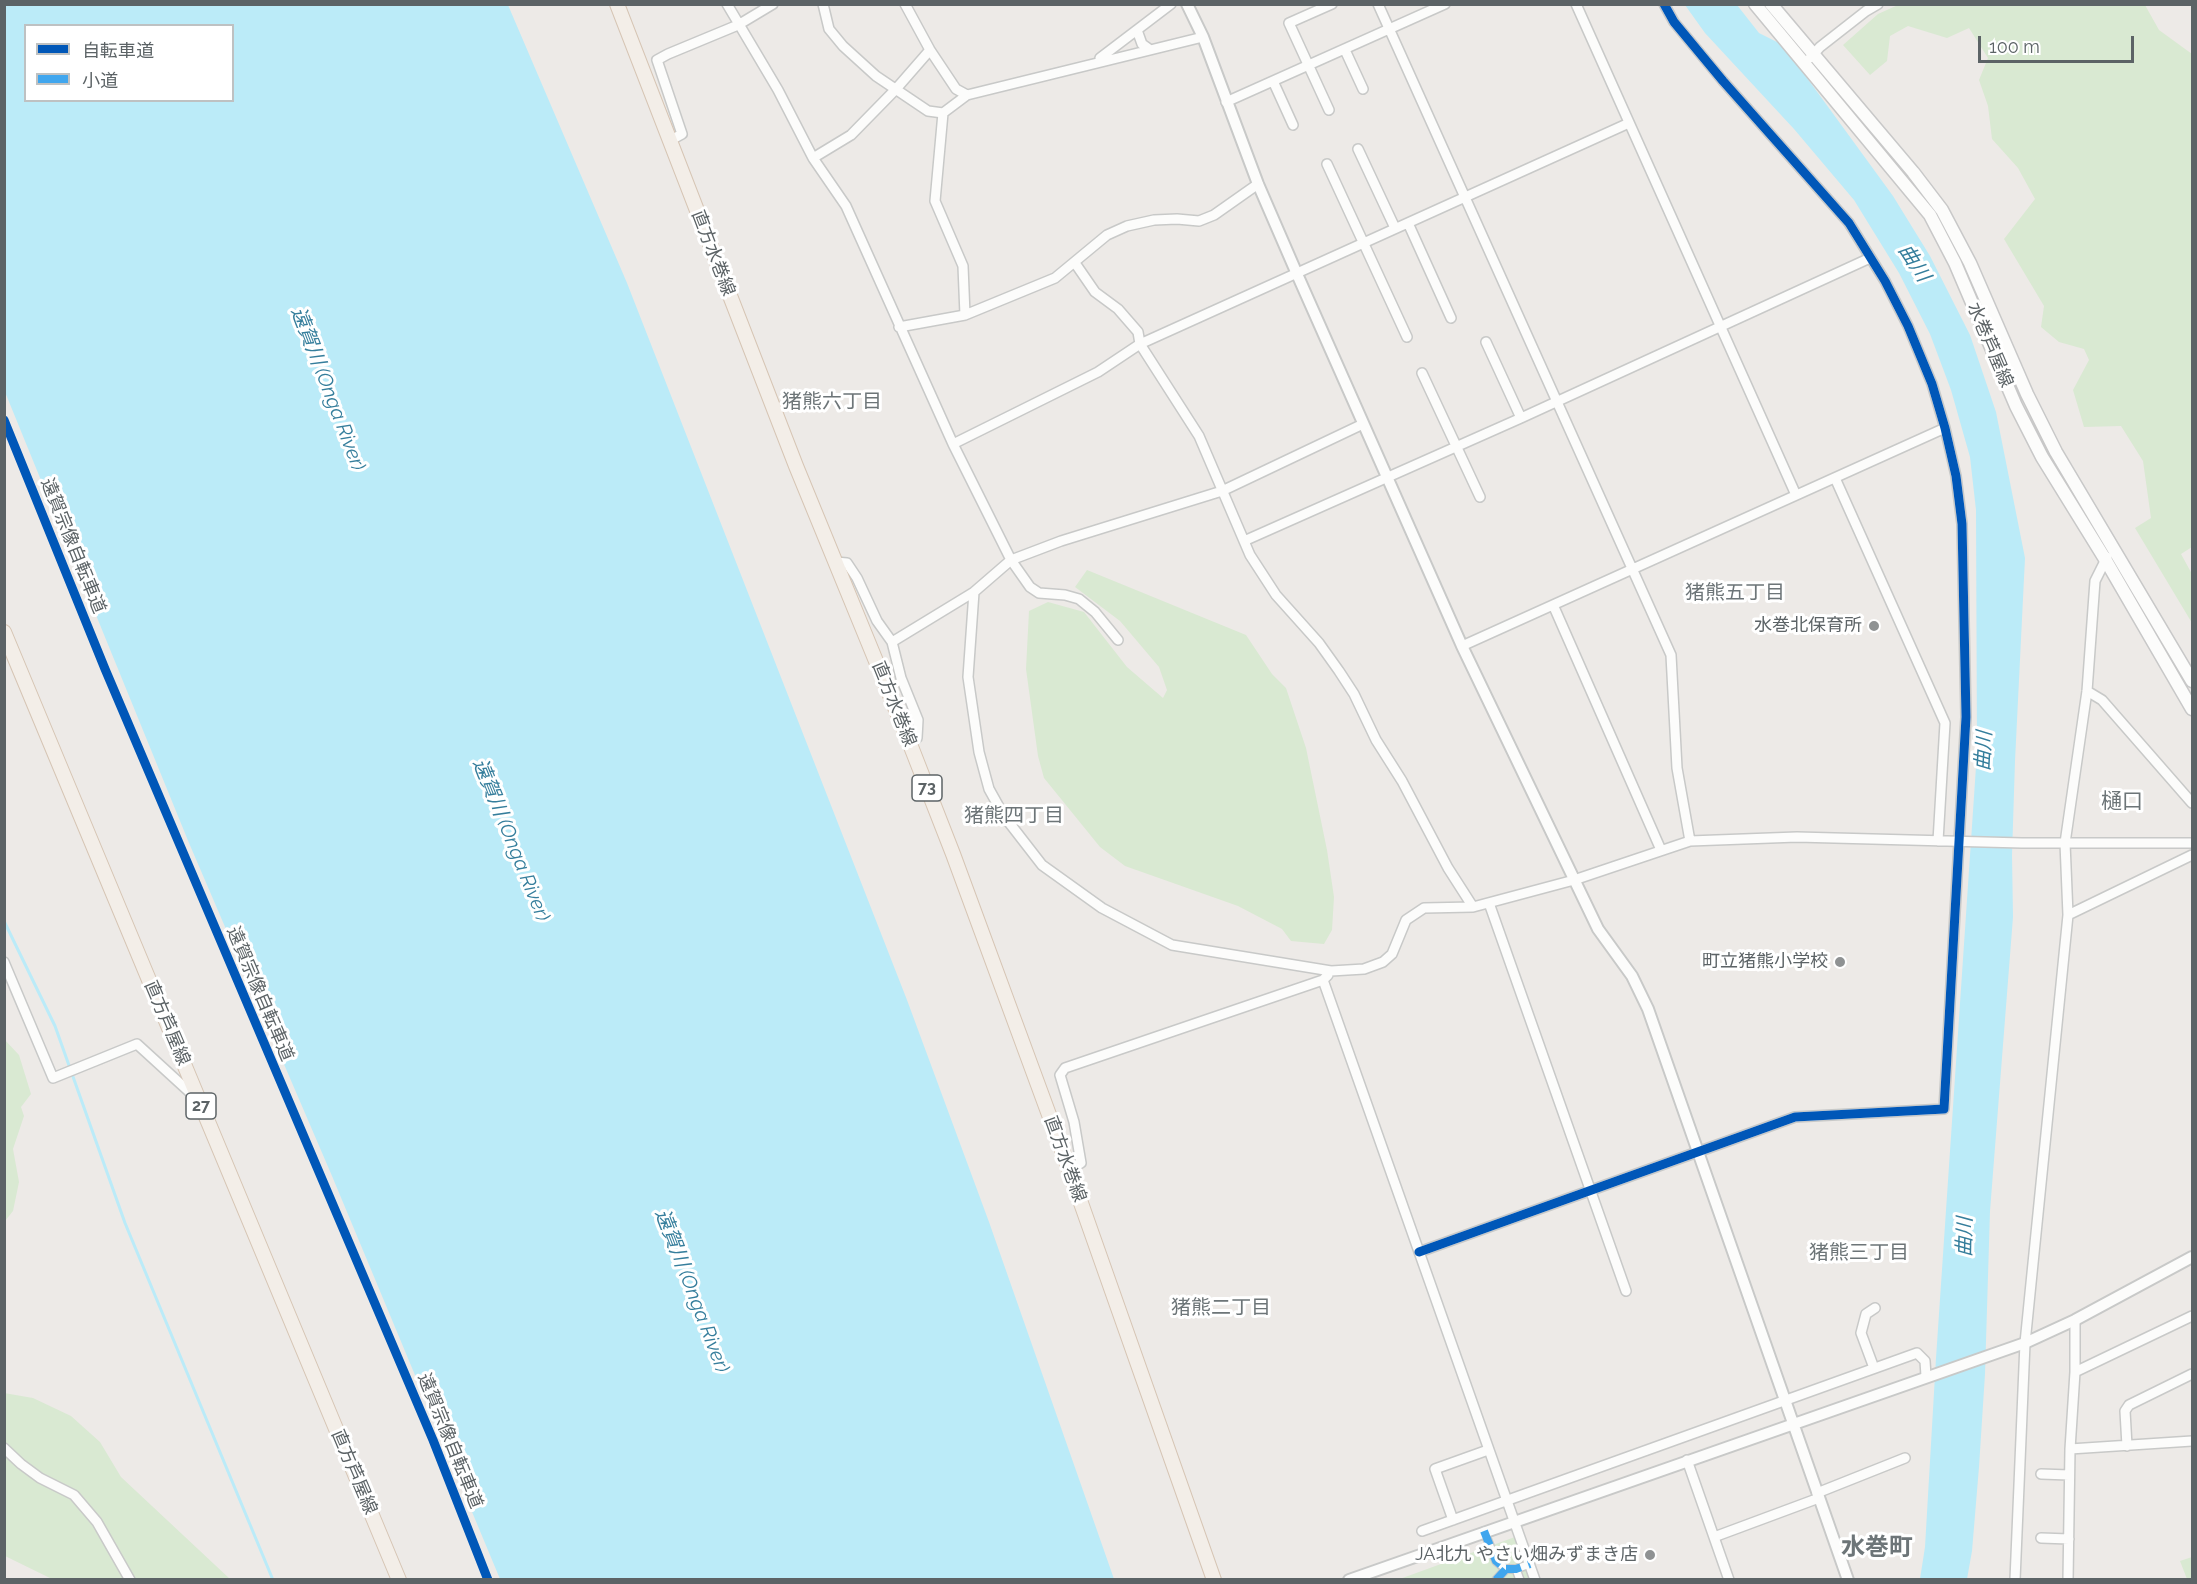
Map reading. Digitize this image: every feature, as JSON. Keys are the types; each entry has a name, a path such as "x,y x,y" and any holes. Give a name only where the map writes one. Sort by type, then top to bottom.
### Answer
{"main road":[{"name":"直方水巻線","path":"616,4 796,465 910,744 1069,1169 1214,1580"},
{"name":"水巻芦屋線","path":"1755,4 1809,59"},
{"name":"水巻芦屋線","path":"1771,4 1809,59 1930,215 1955,263 2016,406 2042,457 2193,681"},
{"name":"水巻芦屋線","path":"2109,555 2193,709"},
{"name":"直方芦屋線","path":"4,633 399,1580"}],"street":[{"path":"727,4 778,90 813,158 846,206 899,327 1011,560 1030,587 1040,594 1065,595 1079,599 1095,612 1118,640"},
{"path":"669,141 682,134 657,60 738,25 773,4"},
{"path":"823,4 829,29 843,46 876,76 928,111 943,113 967,95 1203,37"},
{"path":"905,4 930,50 956,89 967,95"},
{"path":"1096,62 1171,4"},
{"path":"1187,4 1203,37 1258,184 1296,274 1462,646 1598,929 1632,976 1648,1009 1848,1580"},
{"path":"1329,110 1289,23 1332,4"},
{"path":"1378,4 1671,654 1677,768 1690,841"},
{"path":"1226,102 1445,4"},
{"path":"1576,4 1796,495"},
{"path":"1419,1252 1795,1117 1944,1109 1966,717 1962,524 1956,476 1945,428 1932,384 1908,326 1885,281 1849,223 1723,81 1674,22 1665,4"},
{"path":"1809,59 1866,11 1878,4"},
{"path":"1137,30 1142,44 1149,49"},
{"path":"813,158 851,135 930,50"},
{"path":"1345,50 1362,88"},
{"path":"1273,81 1293,125"},
{"path":"943,113 935,201 963,266 965,315"},
{"path":"954,444 1098,372 1140,344 1629,123"},
{"path":"1358,149 1395,228"},
{"path":"1327,164 1407,337"},
{"path":"899,327 965,315 1055,278 1107,236 1127,226 1154,220 1199,220 1214,215 1258,184"},
{"path":"1408,223 1451,318"},
{"path":"1244,541 1521,418 1870,258"},
{"path":"1075,263 1095,292 1118,309 1138,332 1140,344 1199,436 1250,555 1276,595 1319,643 1339,671 1376,740 1402,781 1448,868 1473,907"},
{"path":"1486,342 1521,418"},
{"path":"1422,373 1480,497"},
{"path":"892,642 974,592 1011,560 1061,541 1222,491 1362,424"},
{"path":"1462,646 1554,607 1945,428"},
{"path":"1835,478 1945,723 1938,841"},
{"path":"2015,1580 2025,1343 2068,915 2065,843 2087,691 2095,581 2109,555"},
{"path":"837,562 847,563 857,578 877,621 892,642 901,678 918,720 917,738 910,744"},
{"path":"974,592 968,676 979,752 989,789 999,807 1042,865 1102,908 1172,945 1331,971 1364,969 1383,962 1392,954 1406,920 1424,908 1473,907 1489,903 1574,880 1690,841 1797,837 2022,843 2193,843"},
{"path":"1554,607 1661,850"},
{"path":"2087,691 2102,700 2193,803"},
{"path":"2068,915 2193,855"},
{"path":"1489,903 1626,1292"},
{"path":"4,962 53,1078 137,1044 199,1101"},
{"path":"1069,1169 1081,1163 1074,1122 1060,1075 1065,1068 1323,980 1331,971"},
{"path":"1323,980 1535,1580"},
{"path":"1349,1580 2025,1343 2075,1320 2193,1257"},
{"path":"1874,1368 1861,1333 1866,1314 1875,1308"},
{"path":"2075,1372 2193,1316"},
{"path":"2068,1580 2069,1475 2075,1372 2075,1320"},
{"path":"1422,1531 1917,1353 1925,1361 1929,1376"},
{"path":"2127,1446 2125,1411 2129,1405 2193,1374"},
{"path":"2070,1449 2193,1441"},
{"path":"4,1448 40,1478 74,1496 97,1522 130,1580"},
{"path":"1453,1520 1435,1469 1488,1450"},
{"path":"1714,1537 1818,1496 1905,1458"},
{"path":"1687,1460 1729,1580"},
{"path":"2041,1474 2069,1475"},
{"path":"1484,1531 1496,1562 1506,1569 1516,1569 1530,1564"},
{"path":"2041,1538 2069,1539"},
{"path":"1496,1580 1506,1569"},
{"path":"1516,1569 1520,1580"}],"green space":[{"path":"1898,5 2145,5 2159,30 2192,54 2192,547 2181,554 2192,574 2192,623 2135,528 2151,518 2143,461 2121,426 2084,427 2073,390 2089,360 2084,349 2059,342 2041,327 2044,306 2004,239 2035,199 2018,168 1992,139 1988,106 1979,80 1988,58 1969,28 1947,38 1908,26 1890,36 1887,61 1870,75 1843,45 1878,14"},
{"path":"1087,570 1246,635 1272,674 1286,688 1306,748 1327,850 1334,897 1332,930 1324,944 1291,941 1282,929 1238,906 1125,866 1100,847 1044,778 1038,756 1026,669 1029,611 1048,602 1084,612 1127,667 1163,698 1167,690 1159,667 1120,621 1075,587"},
{"path":"4,1039 19,1055 31,1094 21,1107 24,1116 13,1149 19,1182 13,1211 5,1221"},
{"path":"4,1393 33,1398 71,1416 100,1442 121,1477 230,1579 52,1579 5,1556"},
{"path":"1515,1537 1530,1580 1397,1580"},
{"path":"2192,1557 2192,1579 2187,1579 2180,1561"}],"water":[{"name":"遠賀川 (Onga River)","path":"4,5 508,5 627,283 907,1000 989,1222 1114,1579 500,1579 332,1176 189,843 5,392"},
{"name":"曲川","path":"1685,5 1737,5 1759,33 1783,45 1893,196 1930,256 1970,335 1996,412 2025,558 2015,761 2013,917 1990,1211 1985,1374 1979,1467 1972,1551 1967,1579 1920,1579 1925,1547 1977,752 1976,510 1970,457 1951,390 1930,334 1899,273 1854,200 1794,129 1705,33"}],"waterway":[{"path":"4,921 55,1026 125,1223 273,1580"}],"marked path":[{"path":"1484,1531 1496,1561 1506,1569 1496,1580"},
{"path":"1506,1569 1516,1569 1530,1564"}],"cycle path":[{"path":"1419,1252 1795,1117 1944,1109 1966,717 1962,524 1956,476 1945,428 1932,384 1908,326 1885,281 1849,223 1723,81 1674,22 1664,4"},
{"name":"遠賀宗像自転車道","path":"4,420 105,669 433,1440 488,1580"}],"place":[{"name":"水巻北保育所","path":"1874,626"},
{"name":"町立猪熊小学校","path":"1840,962"},
{"name":"JA北九 やさい畑みずまき店","path":"1650,1555"}],"district":[{"name":"猪熊六丁目","path":"832,402"},
{"name":"猪熊五丁目","path":"1735,593"},
{"name":"樋口","path":"2122,802"},
{"name":"猪熊四丁目","path":"1014,816"},
{"name":"猪熊三丁目","path":"1859,1253"},
{"name":"猪熊二丁目","path":"1221,1308"},
{"name":"水巻町","path":"1877,1548"}]}
